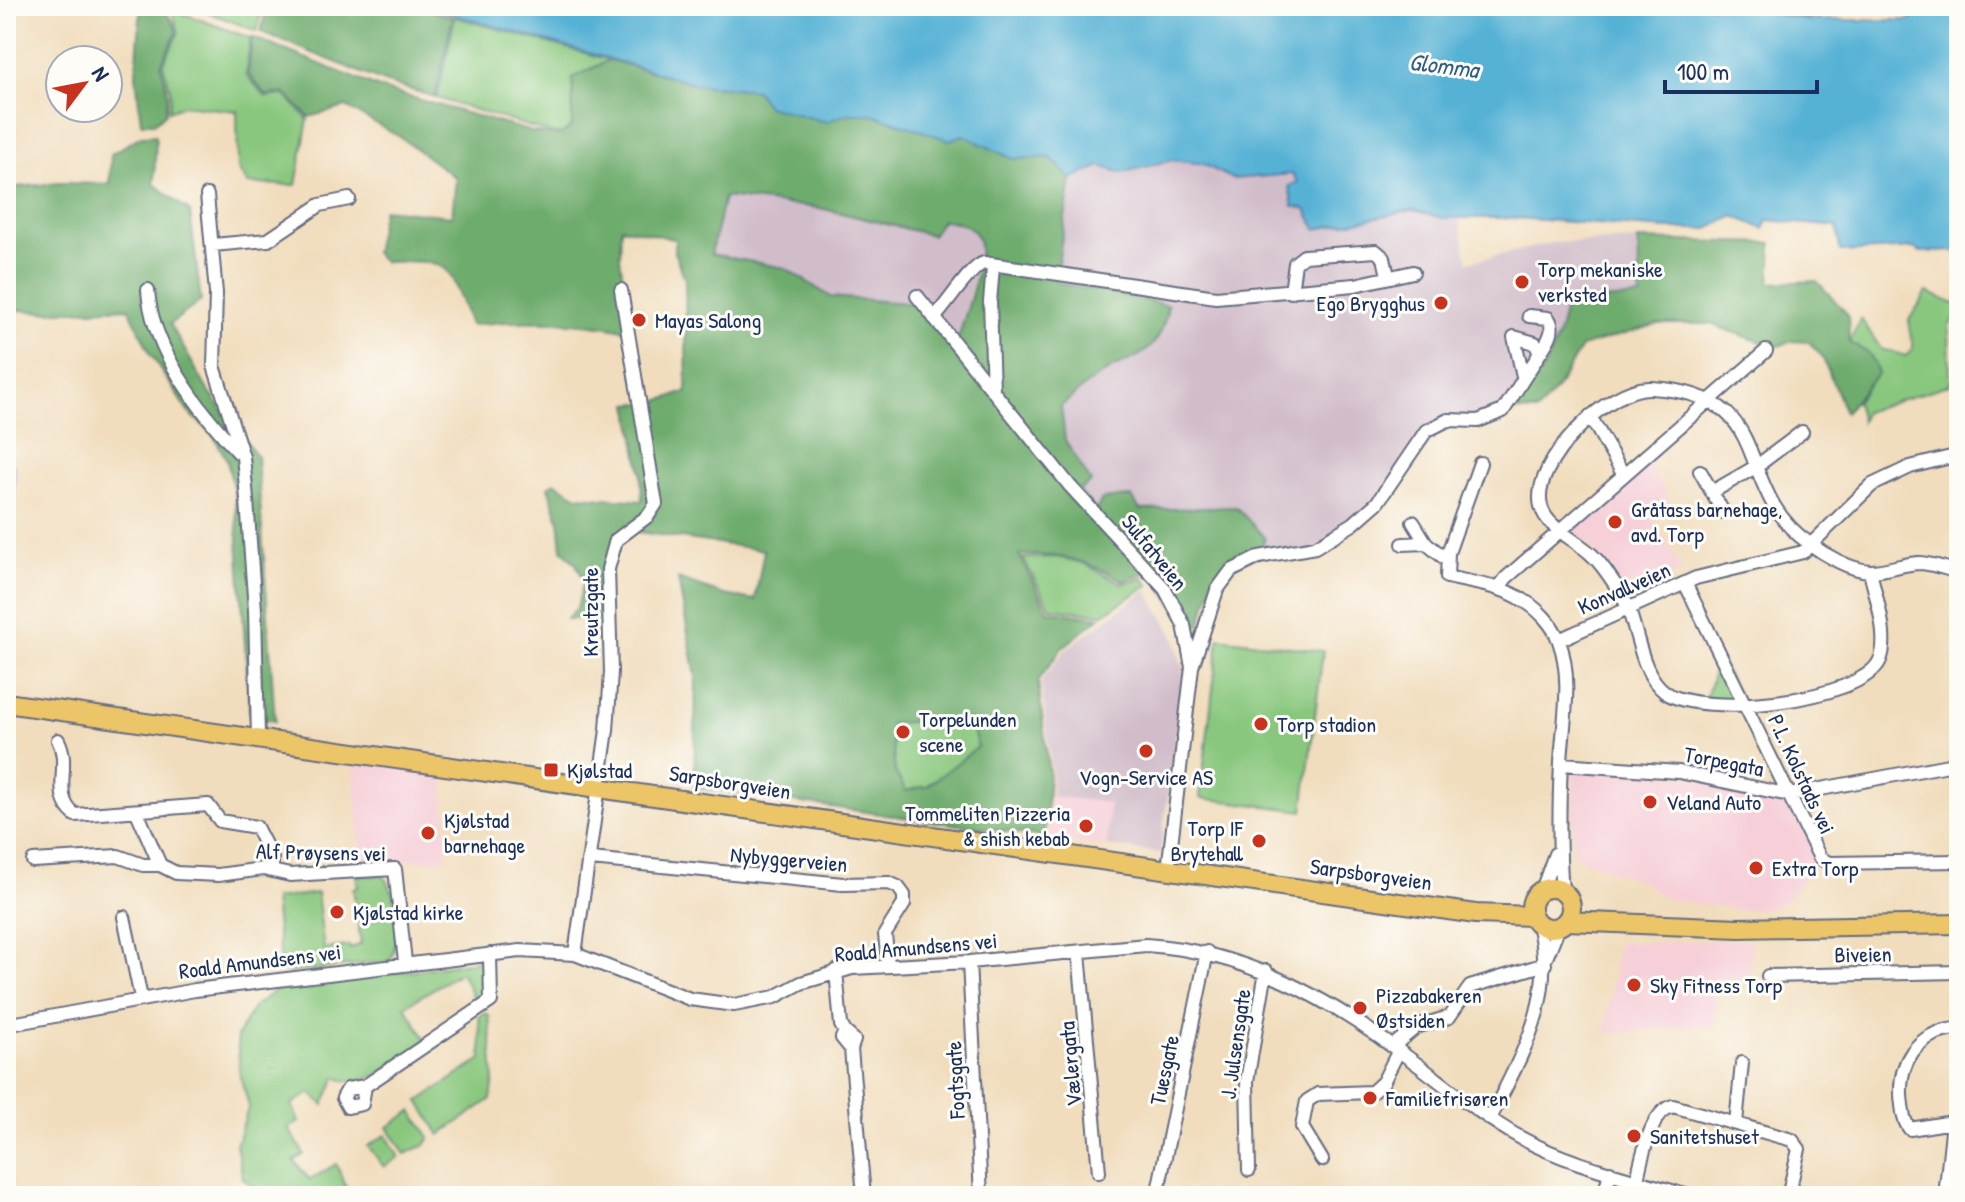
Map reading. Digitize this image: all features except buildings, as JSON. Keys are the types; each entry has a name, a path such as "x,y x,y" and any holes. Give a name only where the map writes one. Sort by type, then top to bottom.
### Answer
{"highway":[{"name":"Sarpsborgveien","path":"6,703 1535,920"},
{"name":"Sarpsborgveien","path":"1446,908 1512,902 1538,892"},
{"path":"1646,922 1593,911 1565,894 1538,892 1531,904 1535,920 1562,923 1646,922 1739,928 1959,924"},
{"path":"1562,923 1571,909 1565,894"}],"street":[{"path":"207,195 216,293 214,366 243,457 255,610 258,737"},
{"path":"213,245 268,240 320,205 349,199"},
{"path":"1291,292 1295,263 1304,256 1376,251 1384,258 1388,276"},
{"path":"934,318 953,299 972,268 984,263 993,267 1216,297 1355,285 1413,272"},
{"path":"993,267 993,391"},
{"path":"148,290 150,316 170,360 199,406 243,457"},
{"name":"Kreutzgate","path":"575,954 591,859 611,672 608,569 616,540 648,516 656,504 621,290"},
{"name":"Sulfatveien","path":"917,296 1070,486 1165,589 1184,625 1192,667 1168,870"},
{"path":"1192,667 1217,590 1231,571 1259,557 1315,547 1353,524 1377,503 1426,431 1448,420 1478,421 1494,416 1510,403 1553,328 1548,318 1529,316"},
{"path":"1523,376 1514,337 1535,343 1540,353"},
{"path":"1498,589 1623,474 1766,351"},
{"path":"1870,571 1882,635 1881,658 1871,673 1840,688 1748,706 1685,699 1665,692 1651,675 1629,607 1596,558 1548,519 1541,507 1540,494 1566,444 1590,416 1625,392 1647,387 1688,392 1724,407 1739,423 1776,514 1810,544 1857,569 1870,571 1919,563 1959,572"},
{"path":"1590,416 1623,474"},
{"path":"1712,492 1757,466 1802,432"},
{"name":"Konvallveien","path":"1559,640 1685,583 1727,569 1793,556 1810,544 1872,485 1891,474 1959,455"},
{"path":"1480,463 1447,560 1447,577 1498,589 1522,599 1540,613 1559,640 1565,667 1566,697 1557,847 1565,894"},
{"path":"1700,471 1723,512"},
{"path":"1413,522 1426,543 1447,560"},
{"path":"1403,544 1426,543"},
{"name":"P.L. Kolstads vei","path":"1685,583 1820,858 1829,863 1959,861"},
{"path":"58,740 63,754 61,794 67,808 75,815 208,805 220,821 256,827 272,858 272,869"},
{"name":"Torpegata","path":"1561,764 1679,772 1789,795 1959,763"},
{"path":"137,812 160,865"},
{"path":"1538,892 1557,847"},
{"name":"Alf Prøysens vei","path":"33,861 118,856 189,875 272,869 290,875 395,869 405,962"},
{"name":"Nybyggerveien","path":"591,859 843,884 889,883 898,887 904,895 904,904 885,934 888,965"},
{"path":"124,917 141,998"},
{"path":"1535,920 1546,961"},
{"path":"1490,1119 1539,1011 1546,961 1562,923"},
{"name":"Roald Amundsens vei","path":"6,1025 141,998 405,962 490,954 575,954 690,999 716,1005 763,1000 836,971 1146,945 1207,952 1266,971 1396,1048 1490,1119 1559,1156 1684,1195"},
{"name":"Tuesgate","path":"1157,1196 1207,952"},
{"name":"Vælergata","path":"1079,953 1099,1172"},
{"path":"365,1086 491,1001 490,954"},
{"path":"1322,1160 1302,1127 1307,1101 1318,1094 1372,1092 1383,1082 1396,1048 1416,1027 1449,1017 1470,987 1546,961"},
{"name":"Fogtsgate","path":"969,962 981,1196"},
{"path":"836,971 841,1025 845,1032 853,1036 851,1049 864,1196"},
{"name":"J. Julsensgate","path":"1249,1170 1247,1081 1266,971"},
{"name":"Biveien","path":"1768,976 1959,972"},
{"path":"1945,1196 1956,1121 1910,1129 1904,1117 1901,1079 1906,1061 1922,1040 1936,1031 1959,1029"},
{"path":"1736,1123 1742,1063"},
{"path":"1637,1180 1646,1143 1667,1107 1736,1123 1796,1144 1798,1157 1788,1196"},
{"path":"1604,1196 1610,1172"}],"shaded area":[{"path":"1172,160 1203,164 1233,179 1293,174 1316,229 1413,210 1443,218 1459,218 1468,262 1552,243 1638,240 1640,297 1566,303 1546,370 1511,411 1497,422 1449,425 1437,433 1375,514 1322,548 1259,556 1236,507 1096,512 1079,492 1091,482 1065,440 1060,406 1098,377 1146,353 1055,282 1071,179 1101,166 1121,173"},
{"path":"724,197 820,208 932,235 942,220 963,223 975,233 980,254 958,341 905,302 831,297 785,268 711,254"},
{"path":"6,461 17,465 6,673"},
{"name":"Gråtass barnehage, avd. Torp","path":"1647,461 1670,501 1650,514 1682,570 1628,593 1595,550 1569,528"},
{"path":"1147,590 1174,636 1184,673 1160,853 1107,846 1109,803 1051,796 1052,772 1041,681 1066,649"},
{"path":"353,760 444,778 447,860 361,861"},
{"path":"1573,765 1625,768 1789,795 1820,858 1785,901 1770,908 1743,910 1667,899 1640,881 1579,858 1573,852"},
{"path":"1051,796 1110,803 1107,846 1049,838"},
{"path":"1751,940 1750,980 1716,980 1715,1025 1605,1034 1618,943"}],"green space":[{"path":"141,6 155,7 165,12 177,32 161,64 168,93 166,113 154,123 141,123 136,74"},
{"path":"191,6 263,6 257,31"},
{"path":"267,6 413,6 453,17 435,97 384,82 261,32"},
{"path":"1738,6 1836,6 1806,19"},
{"path":"171,9 250,38 246,75 266,97 284,95 308,119 296,185 248,184 238,169 237,111 183,105 169,111 171,93 163,64 179,32"},
{"path":"455,17 609,60 573,78 573,125 568,132 557,135 437,98"},
{"path":"252,37 382,89 532,132 554,134 564,132 572,125 573,78 609,60 701,85 756,90 767,106 826,122 846,114 872,114 949,140 963,135 1013,159 1050,157 1071,179 1055,282 1168,305 1164,323 1151,346 1096,378 1061,406 1065,440 1091,482 1079,491 1096,511 1102,499 1132,497 1140,510 1236,507 1265,538 1259,556 1244,560 1224,572 1213,588 1200,625 1187,626 1152,571 1124,581 1073,559 1019,555 1048,611 1100,617 1062,648 1038,681 1049,773 1045,837 694,788 696,676 678,579 724,595 755,600 764,550 639,532 634,525 613,548 603,567 601,619 566,619 577,608 584,580 576,564 562,549 559,520 548,487 554,482 578,496 642,501 641,472 629,404 654,402 687,392 685,279 674,252 675,239 621,227 620,258 631,331 551,322 470,325 451,276 445,269 424,262 384,262 374,253 383,209 452,216 456,178 400,137 346,107 309,117 285,93 266,95 248,74","holes":["724,197 820,208 932,235 942,220 970,228 976,235 979,257 958,340 918,304 831,297 785,268 711,254","969,719 978,747 927,786 906,791 895,772 890,723"]},
{"path":"156,135 154,184 190,212 201,301 170,324 207,389 257,456 275,721 250,717 235,497 227,460 212,433 188,412 150,353 129,308 44,312 6,309 6,188 60,183 110,184 111,154 141,136"},
{"path":"1638,240 1772,243 1770,283 1817,281 1848,315 1849,342 1870,354 1878,373 1845,412 1822,356 1809,342 1793,341 1775,347 1710,324 1658,324 1581,347 1556,390 1537,412 1511,411 1547,362 1558,336 1566,303 1640,297"},
{"path":"1927,292 1959,306 1959,315 1949,325 1950,384 1864,412 1861,422 1856,402 1877,373 1849,342 1861,319 1881,349 1906,356 1913,349 1909,320"},
{"path":"1058,557 1083,563 1123,584 1143,578 1149,585 1103,614 1050,608 1023,558"},
{"name":"Torp stadion","path":"1219,638 1323,651 1303,811 1200,798"},
{"path":"1718,658 1741,700 1706,698"},
{"path":"969,718 978,747 927,786 906,791 895,772 890,723"},
{"path":"356,875 383,876 392,892 396,931 389,961 289,973 281,970 274,899 317,893 324,949 349,946 350,949 361,944 353,888 358,887"},
{"path":"483,960 486,997 475,1001 461,972 405,1006 426,1040 371,1077 347,1081 336,1077 324,1105 311,1093 292,1104 299,1122 288,1128 304,1154 294,1161 310,1180 336,1164 350,1196 264,1196 243,1178 236,1145 249,1106 240,1075 237,1036 253,1008 287,981 410,971"},
{"path":"489,1015 494,1078 491,1099 440,1135 419,1101 482,1059 479,1016"},
{"path":"412,1111 430,1137 425,1145 405,1154 388,1127"},
{"path":"386,1135 399,1157 384,1167 368,1146"}],"water":[{"name":"Glomma","path":"424,6 1734,6 1806,20 1910,20 1917,6 1959,6 1959,251 1920,252 1914,248 1840,252 1837,227 1767,220 1764,229 1734,216 1708,229 1666,229 1514,218 1443,218 1413,210 1316,229 1306,209 1293,206 1289,186 1298,182 1292,174 1233,179 1203,164 1172,160 1121,173 1101,166 1071,179 1050,157 1013,159 963,135 949,140 872,114 846,114 826,122 767,106 756,90 701,85"}],"place":[{"name":"Torp mekaniske verksted","path":"1522,282"},
{"name":"Ego Brygghus","path":"1441,303"},
{"name":"Mayas Salong","path":"639,320"},
{"name":"Gråtass barnehage, avd. Torp","path":"1615,522"},
{"name":"Torp stadion","path":"1261,724"},
{"name":"Torpelunden scene","path":"903,732"},
{"name":"Vogn-Service AS","path":"1146,751"},
{"name":"Kjølstad","path":"551,770"},
{"name":"Veland Auto","path":"1650,802"},
{"name":"Tommeliten Pizzeria & shish kebab","path":"1086,826"},
{"name":"Kjølstad barnehage","path":"428,833"},
{"name":"Torp IF Brytehall","path":"1259,841"},
{"name":"Extra Torp","path":"1756,868"},
{"name":"Kjølstad kirke","path":"337,912"},
{"name":"Sky Fitness Torp","path":"1634,985"},
{"name":"Pizzabakeren Østsiden","path":"1360,1008"},
{"name":"Familiefrisøren","path":"1370,1098"},
{"name":"Sanitetshuset","path":"1634,1136"}]}
